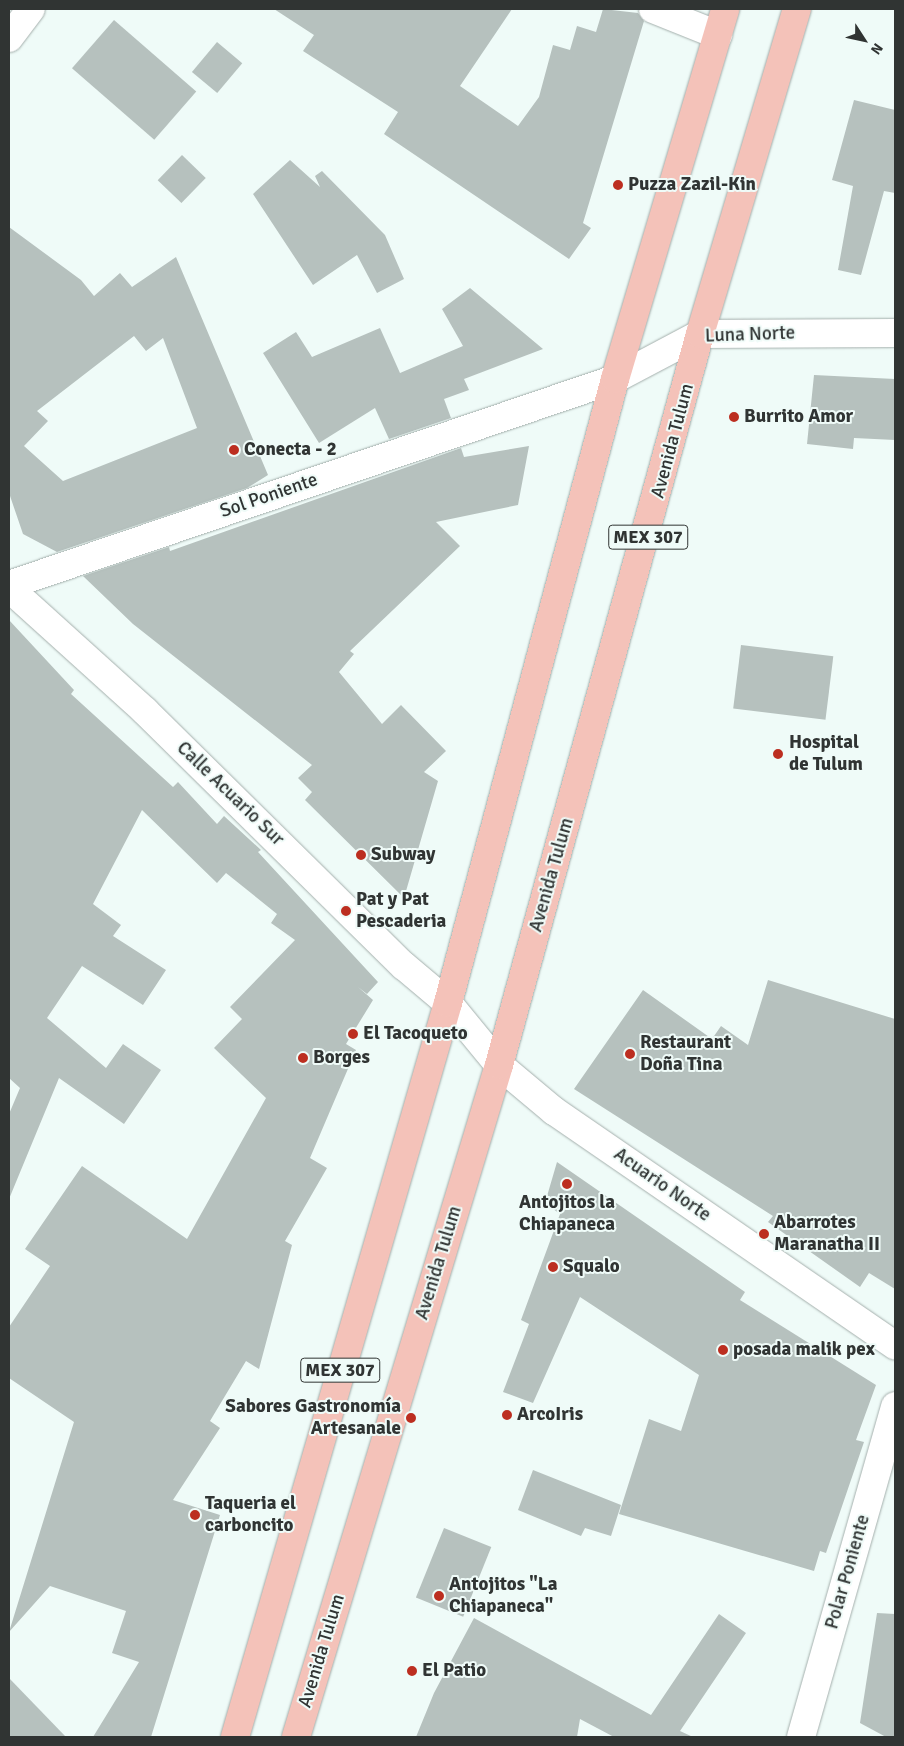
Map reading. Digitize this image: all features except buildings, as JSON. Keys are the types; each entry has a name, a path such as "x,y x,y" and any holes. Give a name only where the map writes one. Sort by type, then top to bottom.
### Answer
{"main road":[{"name":"MEX 307","path":"235,1737 448,1003 615,379 725,9"},
{"name":"Avenida Tulum","path":"296,1737 499,1065 700,334 797,9"}],"street":[{"path":"9,38 31,9"},
{"path":"654,9 718,35"},
{"name":"Luna Norte","path":"615,379 700,334 895,333"},
{"name":"Sol Poniente","path":"9,586 615,379"},
{"name":"Calle Acuario Sur","path":"9,586 145,711 404,966 448,1003"},
{"name":"Acuario Norte","path":"448,1003 499,1065 554,1110 895,1346"},
{"name":"Polar Poniente","path":"801,1737 895,1406"}],"place":[{"name":"Puzza Zazil-Kin","path":"618,185"},
{"name":"Burrito Amor","path":"734,417"},
{"name":"Conecta - 2","path":"234,450"},
{"name":"Hospital de Tulum","path":"778,754"},
{"name":"Subway","path":"361,855"},
{"name":"Pat y Pat Pescaderia","path":"346,911"},
{"name":"El Tacoqueto","path":"353,1034"},
{"name":"Restaurant Doña Tina","path":"630,1054"},
{"name":"Borges","path":"303,1058"},
{"name":"Antojitos la Chiapaneca","path":"567,1184"},
{"name":"Abarrotes Maranatha II","path":"764,1234"},
{"name":"Squalo","path":"553,1267"},
{"name":"posada malik pex","path":"723,1350"},
{"name":"ArcoIris","path":"507,1415"},
{"name":"Sabores Gastronomía Artesanale","path":"411,1418"},
{"name":"Taqueria el carboncito","path":"195,1515"},
{"name":"Antojitos \"La Chiapaneca\"","path":"439,1596"},
{"name":"El Patio","path":"412,1671"}]}
